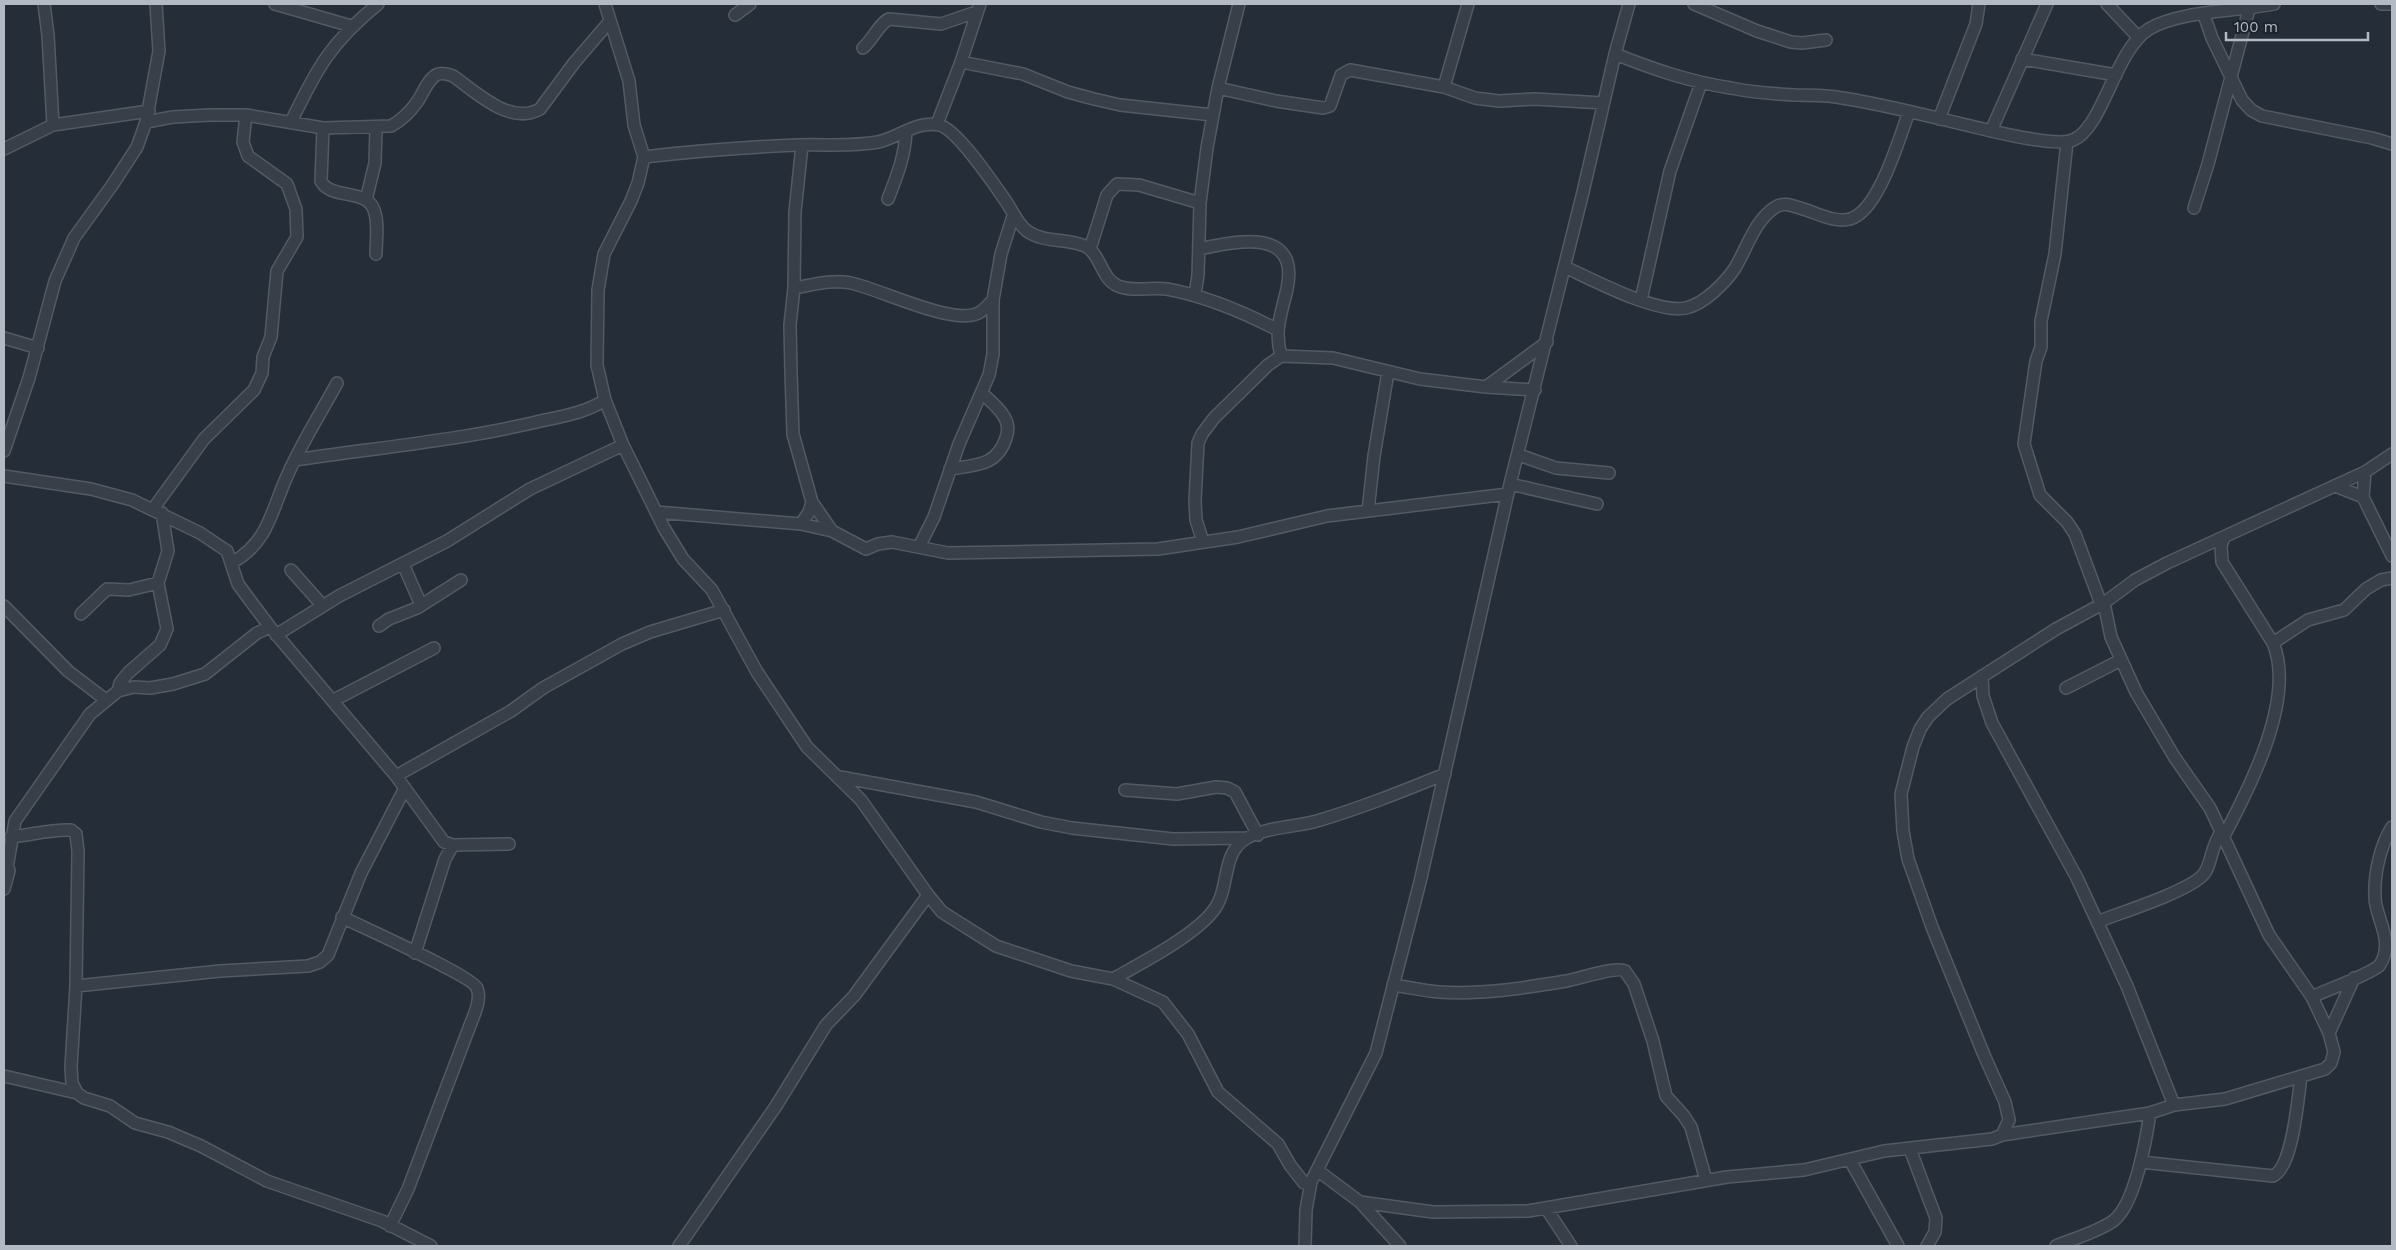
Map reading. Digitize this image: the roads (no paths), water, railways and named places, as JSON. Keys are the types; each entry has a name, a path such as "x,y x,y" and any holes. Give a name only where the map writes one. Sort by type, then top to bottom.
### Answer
{"street":[{"path":"44,4 48,34 52,126"},
{"path":"4,451 38,348 55,281 74,238 137,147 148,116 160,51 156,4"},
{"path":"275,4 351,26"},
{"path":"291,122 324,57 351,26 378,4"},
{"path":"605,4 629,81 634,125 644,157 638,183 631,201 604,254 598,290 597,365 605,400 623,446 656,512 683,559 712,590 757,672 806,747 840,777 876,820 942,912 996,946 1071,970 1113,979 1163,1002 1188,1034 1218,1092 1278,1144 1290,1165 1304,1183 1312,1182"},
{"path":"735,16 750,4"},
{"path":"1195,294 1199,249 1200,203 1213,115 1236,4"},
{"path":"1444,87 1468,4"},
{"path":"1305,1246 1306,1210 1312,1182 1376,1053 1420,882 1509,489 1547,342 1615,54 1630,4"},
{"path":"1694,4 1757,31 1791,42 1802,43 1826,40"},
{"path":"1938,118 1976,24 1979,4"},
{"path":"1991,131 2047,4"},
{"path":"2107,4 2138,37"},
{"path":"1615,54 1673,76 1701,83 1786,94 1837,97 2022,138 2067,142 2078,138 2096,115 2138,37 2162,24 2206,11 2248,10 2274,4"},
{"path":"2382,4 2392,4"},
{"path":"863,48 884,22 889,19 941,24 978,8"},
{"path":"937,124 961,62 978,8"},
{"path":"2194,208 2248,10"},
{"path":"2206,11 2212,38 2242,100 2251,110 2262,116 2372,138 2392,144"},
{"path":"4,135 7,147 52,126 148,116 246,115 323,128 376,128 391,126 401,121 416,104 429,82 436,75 444,74 453,76 504,110 514,113 532,113 540,109 574,63 610,21"},
{"path":"2022,59 2116,75"},
{"path":"961,62 1023,74 1094,100 1120,105 1213,115"},
{"path":"1218,88 1276,101 1322,108 1330,106 1341,75 1345,71 1444,87 1475,98 1603,103"},
{"path":"1641,300 1670,171 1701,83"},
{"path":"1565,267 1658,307 1686,308 1709,295 1734,269 1764,216 1781,204 1788,204 1837,220 1850,219 1865,209 1876,194 1909,112"},
{"path":"118,691 120,684 128,673 160,645 164,637 166,620 158,583 168,551 158,511 204,439 254,390 262,374 263,357 271,337 277,271 297,237 296,209 287,184 248,156 243,142 246,115"},
{"path":"644,157 683,152 802,144 856,146 885,140 922,125 937,124 944,126 959,138 1007,202 1013,216 1022,227 1038,237 1079,244 1090,248 1109,279 1116,285 1127,288 1151,287 1195,294 1248,314 1276,329"},
{"path":"323,128 320,172 323,185 366,200 375,211 376,254"},
{"path":"366,200 375,163 376,128"},
{"path":"888,199 902,166 906,131"},
{"path":"1360,1202 1398,1208 1446,1212 1528,1211 1706,1180 1804,1170 1884,1152 1992,1139 2002,1135 2150,1113 2174,1105 2225,1099 2325,1069 2331,1063 2334,1052 2329,1033 2312,997 2269,935 2210,808 2175,758 2136,692 2111,637 2103,604 2075,534 2067,522 2040,495 2024,444 2036,361 2041,347 2040,320 2055,254 2067,142"},
{"path":"802,144 795,212 794,288 790,325 793,434 812,502 832,531"},
{"path":"1090,248 1107,195 1117,184 1139,185 1200,203"},
{"path":"919,547 934,517 950,469 982,392 993,354 993,300 1001,254 1013,216"},
{"path":"1199,249 1242,241 1258,241 1284,253 1289,261 1288,280 1276,329 1281,356"},
{"path":"794,288 824,282 849,282 956,315 975,315 985,309 993,300"},
{"path":"4,338 38,348"},
{"path":"1486,387 1547,342"},
{"path":"1203,542 1196,520 1195,501 1196,454 1202,434 1268,365 1281,356 1295,355 1339,359 1388,372 1486,387 1535,390"},
{"path":"1368,511 1374,456 1388,372"},
{"path":"233,562 251,550 263,533 295,460 337,383"},
{"path":"950,469 977,465 994,459 1003,448 1008,434 1007,424 1003,415 982,392"},
{"path":"295,460 418,444 510,428 586,410 605,400"},
{"path":"4,889 10,871 6,857 15,821 90,714 118,691 134,687 150,688 196,678 214,668 257,634 273,631 447,541 530,490 623,446"},
{"path":"2002,1135 2009,1120 2005,1102 1984,1055 1908,859 1902,808 1904,778 1920,728 1928,717 1947,699 2056,629 2103,604 2134,580 2365,472 2392,454"},
{"path":"1519,455 1556,468 1609,473"},
{"path":"2365,472 2363,498 2392,556"},
{"path":"4,476 91,489 132,500 158,511 213,540 227,551 233,562 233,571 238,584 273,631 334,700 396,776 444,842 453,845 509,844"},
{"path":"2335,486 2363,498"},
{"path":"656,512 801,524 832,531 862,548 892,542 948,553 1158,548 1238,537 1303,520 1509,489 1597,504"},
{"path":"801,524 809,512 812,502"},
{"path":"2097,922 2187,886 2203,876 2208,867 2214,842 2223,834 2253,782 2266,747 2280,683 2279,656 2274,643 2222,562 2221,546 2224,537"},
{"path":"403,564 421,605"},
{"path":"291,570 322,605"},
{"path":"2274,643 2308,620 2344,610 2366,589 2381,580 2392,578"},
{"path":"379,626 389,619 421,605 462,580"},
{"path":"81,614 107,589 129,590 158,583"},
{"path":"4,606 68,671 106,700"},
{"path":"396,776 511,711 543,688 622,644 650,632 724,610"},
{"path":"334,700 434,648"},
{"path":"2066,688 2121,660"},
{"path":"1982,676 1983,696 1992,723 2077,878 2127,986 2174,1105"},
{"path":"840,777 976,802 1041,822 1072,828 1174,839 1253,836 1317,821 1392,796 1445,774"},
{"path":"1125,790 1177,794 1216,787 1227,788 1235,792 1253,836"},
{"path":"76,986 220,971 308,966 320,962 328,955 364,865 405,788"},
{"path":"2312,997 2380,965 2391,951 2391,931 2375,898 2379,864 2386,838 2392,827"},
{"path":"11,837 41,834 55,829 71,830 76,834 78,851 76,986 71,1067 72,1083 77,1093"},
{"path":"1113,979 1152,957 1213,912 1223,896 1230,857 1235,848 1253,836"},
{"path":"415,953 445,859 453,845"},
{"path":"678,1246 776,1106 826,1025 854,996 928,895"},
{"path":"342,917 474,982 478,994 469,1028 408,1189 390,1226"},
{"path":"1393,985 1437,992 1466,993 1548,984 1591,976 1617,968 1625,970 1634,984 1653,1042 1666,1096 1691,1127 1706,1180"},
{"path":"2329,1033 2354,978"},
{"path":"4,1076 77,1093 84,1098 110,1106 135,1123 168,1132 201,1146 267,1181 390,1226 432,1246"},
{"path":"2141,1162 2272,1176 2278,1174 2285,1163 2292,1136 2301,1076"},
{"path":"2056,1246 2102,1228 2114,1220 2126,1204 2141,1162 2150,1113"},
{"path":"1910,1149 1936,1218 1935,1232 1927,1246"},
{"path":"1850,1160 1898,1246"},
{"path":"1317,1170 1360,1202 1400,1246"},
{"path":"1546,1208 1571,1246"}]}
